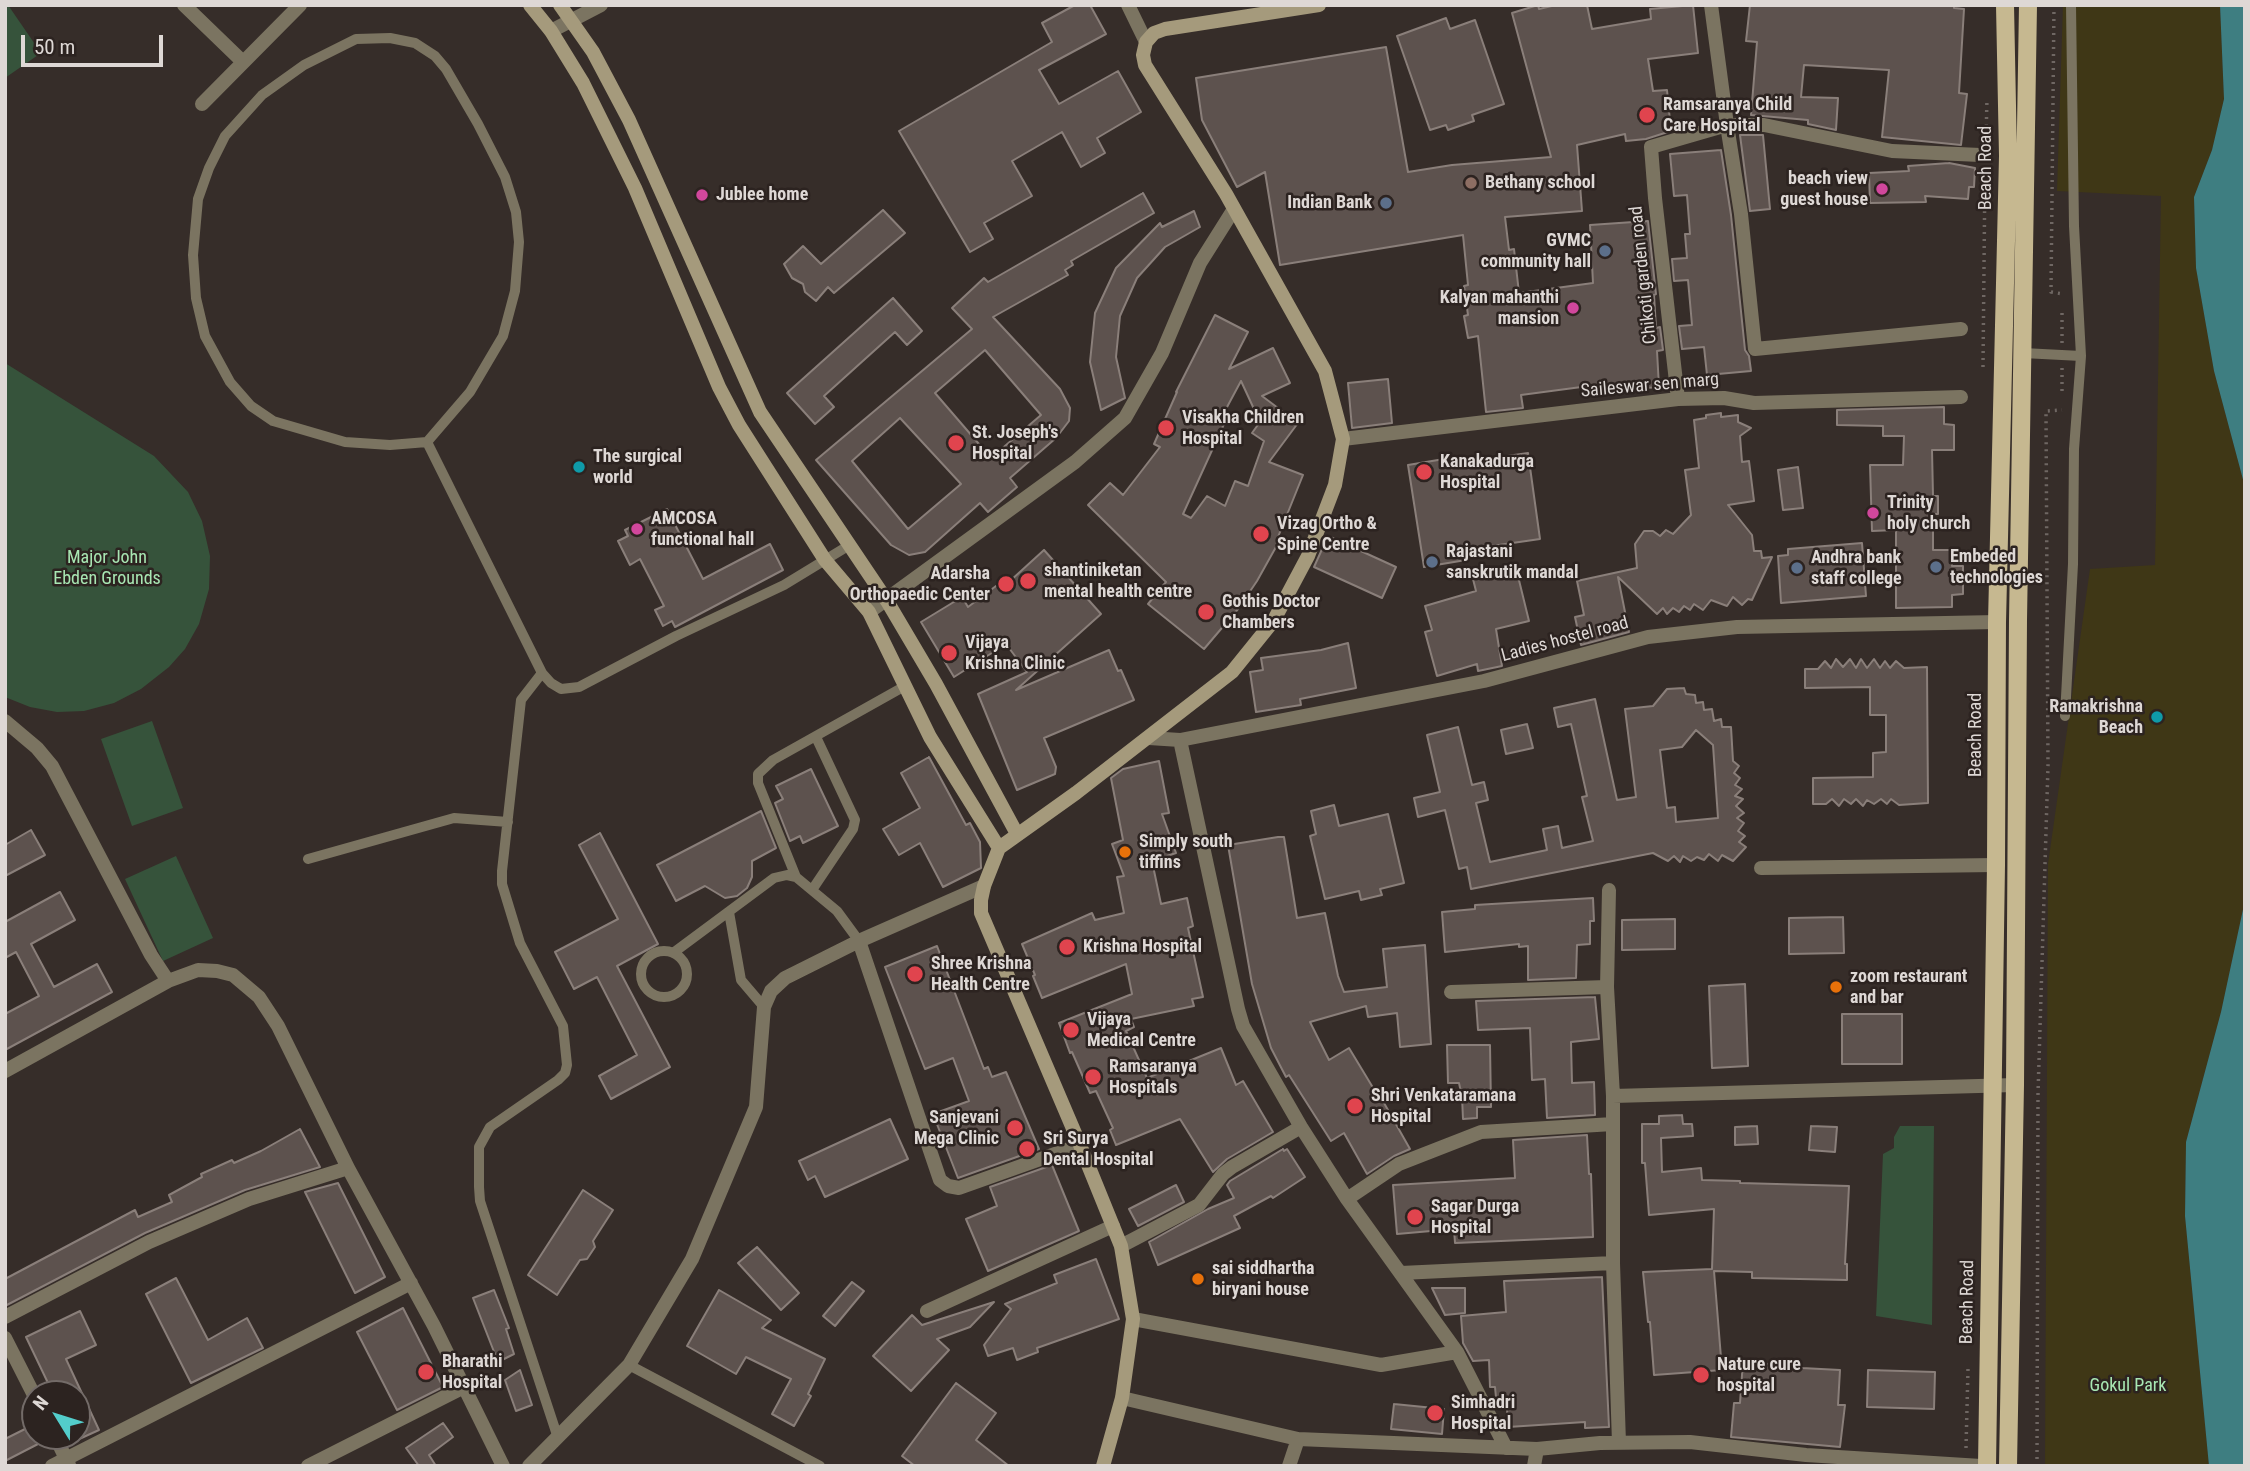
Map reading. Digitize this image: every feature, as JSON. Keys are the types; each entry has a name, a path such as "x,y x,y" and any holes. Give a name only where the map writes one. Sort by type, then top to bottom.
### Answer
{"main road":[{"name":"Beach Road","path":"1987,1466 1997,622 2008,170 2005,5"},
{"path":"2008,1466 2028,5"}],"street":[{"path":"184,5 243,62"},
{"path":"202,104 300,5"},
{"path":"530,5 551,30 583,83 635,188 719,387 739,425 825,560 869,612 930,737 999,848"},
{"path":"560,5 593,52 629,120 760,412 887,601 936,684 1017,834"},
{"path":"551,30 601,5"},
{"path":"1128,5 1146,42"},
{"path":"1102,1466 1122,1398 1133,1320 1121,1246 981,913 984,886 999,848 1149,738 1232,672 1274,620 1308,556 1335,485 1343,439 1325,371 1234,209 1145,65 1143,55 1146,42 1154,33 1165,29 1319,5"},
{"path":"1711,5 1741,214 1755,349 1961,329"},
{"path":"1727,125 1764,125 1892,151 1980,155"},
{"name":"Chikoti garden road","path":"1678,399 1651,147 1727,125"},
{"path":"869,612 1075,462 1125,418 1162,353 1200,262 1234,209"},
{"name":"Saileswar sen marg","path":"1343,439 1678,399 1724,398 1754,403 1961,397"},
{"path":"739,425 760,412"},
{"name":"Ladies hostel road","path":"1149,738 1180,740 1484,681 1648,637 1737,627 1997,622"},
{"path":"5,720 37,748 52,766 151,955 168,981"},
{"path":"1180,740 1243,1026 1301,1128 1347,1199 1457,1352 1506,1448"},
{"path":"1761,868 1996,865"},
{"path":"529,1466 629,1365 692,1259 756,1107 764,1007 771,991 785,978 859,941 984,886"},
{"path":"1609,890 1607,987 1614,1124 1612,1263 1619,1443"},
{"path":"859,941 940,1180 948,1186 959,1188 1080,1145"},
{"path":"5,1071 168,981 198,971 233,975 259,997 278,1026 348,1168 411,1283 503,1466"},
{"path":"1451,992 1607,987"},
{"path":"1613,1096 2015,1085"},
{"path":"1347,1199 1399,1164 1481,1132 1614,1124"},
{"path":"1121,1246 1199,1205 1223,1174 1301,1128"},
{"path":"5,1317 161,1236 249,1199 348,1168"},
{"path":"928,1311 1113,1226"},
{"path":"1401,1273 1612,1263"},
{"path":"52,1466 68,1462 411,1283"},
{"path":"1133,1320 1381,1365 1457,1352"},
{"path":"5,1338 26,1380"},
{"path":"308,1466 464,1387"},
{"path":"1122,1398 1298,1439 1537,1449 1619,1443 1690,1442 1806,1455 1981,1466"},
{"path":"1289,1466 1298,1439"},
{"path":"1534,1466 1537,1449"}],"lane":[{"path":"2065,716 2073,564 2074,449 2081,356 2074,226 2071,5"},
{"path":"390,38 415,43 435,56 446,69 478,124 505,177 516,212 519,242 515,291 503,335 470,392 427,443 390,445 345,442 273,421 251,406 230,382 205,336 196,298 193,255 198,199 209,168 225,136 262,95 304,65 356,39 390,38"},
{"path":"2023,353 2081,356"},
{"path":"427,443 542,673 561,689 579,687 676,636 785,585 848,546"},
{"path":"542,673 522,700 502,884 520,943 564,1026 567,1065 565,1073 558,1080 490,1126 479,1147 479,1187 480,1201 558,1438"},
{"path":"796,877 758,783 758,774 773,760 905,686"},
{"path":"812,890 853,829 855,820 816,737"},
{"path":"309,859 454,818 508,822"},
{"path":"673,953 684,963 687,977 674,994 660,997 653,994 643,983 641,976 645,961 657,951 673,953 774,878 787,875 796,877 837,911 859,941"},
{"path":"729,912 741,980 764,1007"},
{"path":"629,1365 820,1466"}],"path":[{"path":"2037,1466 2038,1094 2048,766 2046,411 2062,412 2063,294 2051,292 2054,5"}],"green space":[{"path":"5,5 8,5 41,53 5,78"},
{"name":"Major John Ebden Grounds","path":"5,363 154,456 188,492 202,521 210,556 209,589 199,624 185,649 169,667 141,689 114,703 84,711 57,712 30,707 5,697"},
{"path":"152,721 183,808 132,826 101,739"},
{"path":"176,856 213,938 163,961 125,879"},
{"path":"1900,1126 1934,1126 1932,1325 1876,1316 1883,1154 1894,1148 1894,1137"}],"sand":[{"name":"Ramakrishna Beach","path":"2063,5 2220,5 2224,99 2212,150 2194,197 2196,268 2214,371 2245,487 2245,900 2221,1012 2186,1142 2185,1216 2209,1466 2045,1466 2048,864 2090,569 2155,565 2161,196 2057,191"}],"water":[{"path":"2220,5 2245,5 2245,487 2214,371 2196,268 2194,197 2212,150 2224,99"},
{"path":"2245,900 2245,1466 2209,1466 2185,1216 2186,1142 2221,1012"}],"building":[{"path":"1075,5 1090,5 1106,34 1039,70 1059,104 1118,71 1141,112 1097,138 1105,153 1081,167 1062,132 1012,161 1032,196 984,223 993,239 970,252 899,131 1052,42 1042,23"},
{"path":"1538,5 1539,9 1556,5 1587,5 1592,29 1651,19 1650,9 1693,5 1698,53 1648,59 1653,91 1667,90 1671,131 1646,139 1626,141 1625,134 1577,145 1582,211 1505,217 1509,250 1514,249 1519,293 1593,283 1590,225 1648,221 1656,294 1656,328 1660,327 1663,350 1657,351 1659,387 1605,391 1604,384 1521,395 1523,408 1486,412 1478,336 1468,338 1464,316 1468,315 1464,286 1468,285 1463,235 1280,265 1265,172 1237,187 1202,120 1196,78 1386,47 1408,172 1452,165 1551,157 1512,13"},
{"path":"1750,5 1954,5 1954,8 1964,9 1959,93 1967,94 1961,145 1882,137 1889,70 1804,65 1801,97 1838,98 1836,130 1808,124 1808,120 1751,115 1757,42 1746,41"},
{"path":"1446,18 1450,29 1475,20 1504,104 1472,115 1474,121 1448,130 1446,125 1430,130 1397,36"},
{"path":"1740,135 1763,135 1770,209 1750,211"},
{"path":"1721,150 1731,215 1745,350 1749,356 1751,371 1707,375 1704,347 1682,349 1679,326 1692,325 1688,280 1674,281 1672,259 1687,258 1685,234 1690,234 1687,195 1674,196 1670,154"},
{"path":"1949,163 1975,168 1974,187 1969,187 1968,199 1925,196 1926,202 1870,203 1869,173 1909,171 1908,166"},
{"path":"1143,193 1154,213 1071,261 1073,265 1065,270 1068,275 993,317 1060,389 1070,408 1069,421 1056,438 1010,478 1017,487 988,512 980,503 925,552 909,555 891,545 816,460 972,329 952,308 984,278 988,282","holes":["985,350 1041,415 991,458 935,393","900,418 961,484 908,529 852,461"]},
{"path":"883,210 905,233 834,293 828,287 816,301 805,292 803,284 792,278 784,264 803,246 821,264"},
{"path":"1194,211 1200,227 1165,247 1137,278 1120,316 1116,357 1125,398 1101,410 1090,362 1095,313 1116,268 1160,223 1162,227"},
{"path":"893,298 922,331 907,345 895,332 824,396 834,407 815,424 787,393"},
{"path":"1215,315 1248,332 1229,369 1273,348 1290,383 1262,396 1298,423 1269,462 1303,475 1278,537 1281,538 1238,609 1204,649 1148,604 1166,582 1088,505 1110,483 1123,495 1160,447 1154,444 1176,392","holes":["1241,381 1260,422 1252,433 1264,441 1248,486 1235,481 1225,506 1207,496 1191,518 1183,514 1224,424 1219,422"]},
{"path":"1388,379 1392,423 1352,428 1348,383"},
{"path":"1944,407 1944,424 1954,425 1954,450 1932,450 1933,496 1938,496 1938,514 1933,514 1933,550 1952,550 1952,566 1963,566 1963,594 1952,595 1952,607 1896,608 1896,530 1872,531 1870,465 1903,465 1904,436 1883,436 1883,426 1837,425 1837,410"},
{"path":"1721,413 1721,417 1738,415 1738,422 1751,428 1740,436 1742,462 1749,461 1754,501 1728,505 1752,535 1754,551 1761,551 1762,558 1772,557 1752,600 1748,599 1742,605 1733,597 1727,606 1711,600 1703,610 1694,604 1690,610 1684,606 1679,612 1673,608 1667,614 1663,608 1657,614 1618,577 1629,632 1581,645 1575,617 1584,615 1577,581 1637,568 1635,544 1644,531 1653,531 1660,536 1666,530 1673,534 1691,515 1685,470 1699,468 1694,420"},
{"path":"1528,453 1540,539 1464,550 1466,560 1424,567 1408,465 1450,458 1451,464"},
{"path":"1798,467 1803,508 1783,510 1778,470"},
{"name":"AMCOSA functional hall","path":"667,509 703,579 770,544 783,570 675,627 672,621 663,626 655,610 664,606 640,559 630,565 618,541 628,536 625,530"},
{"path":"1328,536 1396,567 1382,598 1314,567"},
{"path":"1862,543 1866,596 1781,603 1778,556 1788,555 1788,549"},
{"path":"1044,550 1101,614 1016,690 1109,650 1134,700 1044,738 1056,767 1055,774 1017,790 978,694 1027,672 1006,644 954,677 921,622 962,597 968,607 1008,577 1010,581"},
{"path":"1516,568 1529,621 1496,629 1502,666 1478,671 1477,664 1437,676 1425,632 1432,630 1425,606 1476,591 1473,579"},
{"path":"1348,643 1356,688 1300,699 1301,705 1256,712 1250,672 1263,670 1261,658 1321,650"},
{"path":"1836,659 1843,667 1850,659 1856,668 1861,659 1867,668 1874,659 1880,668 1885,661 1890,668 1896,661 1904,668 1927,667 1928,803 1899,805 1891,799 1887,804 1881,799 1874,804 1867,800 1863,806 1856,799 1851,804 1844,799 1839,806 1832,799 1826,804 1813,804 1813,778 1873,777 1873,753 1886,752 1886,715 1870,715 1870,687 1805,688 1805,669 1818,669 1825,661 1831,668"},
{"path":"1684,688 1686,694 1695,695 1696,703 1703,702 1704,710 1712,709 1714,721 1721,719 1722,727 1731,727 1733,761 1739,766 1734,773 1740,778 1735,785 1742,789 1735,796 1743,799 1736,806 1744,813 1737,818 1744,823 1738,831 1745,836 1739,842 1746,847 1733,861 1722,855 1718,861 1709,854 1704,860 1697,857 1691,861 1683,856 1680,862 1674,856 1668,861 1653,853 1471,889 1467,867 1459,869 1445,810 1418,817 1414,798 1440,792 1427,735 1458,727 1472,785 1484,782 1488,800 1476,803 1490,862 1547,850 1543,829 1558,826 1562,848 1593,841 1582,797 1587,796 1571,724 1558,727 1554,708 1595,699 1617,800 1636,797 1625,709 1653,706 1667,689","holes":["1696,730 1713,745 1718,818 1676,822 1675,807 1667,808 1660,750 1682,747"]},
{"path":"1527,724 1533,748 1506,754 1501,730"},
{"path":"929,757 966,825 970,823 980,842 981,868 943,887 920,843 899,855 883,829 920,808 901,773"},
{"path":"1159,761 1169,813 1162,814 1176,853 1152,861 1161,904 1187,898 1193,926 1188,928 1203,997 1192,999 1194,1006 1131,1019 1134,1027 1126,1031 1147,1078 1221,1048 1236,1085 1243,1081 1273,1132 1227,1159 1213,1172 1180,1119 1116,1145 1110,1130 1113,1128 1096,1091 1090,1093 1072,1052 1070,1053 1059,1023 1132,994 1126,964 1042,998 1022,944 1092,913 1095,920 1124,913 1117,877 1124,876 1112,844 1123,840 1111,778 1123,769"},
{"path":"811,769 838,826 803,843 800,836 790,841 775,803 783,799 776,786"},
{"path":"1334,805 1339,826 1388,814 1404,883 1380,889 1382,895 1361,900 1359,891 1325,899 1310,836 1316,834 1311,811"},
{"path":"761,811 776,848 752,861 752,877 747,888 737,896 725,898 705,886 676,901 657,865"},
{"path":"31,830 45,855 5,876 5,845"},
{"path":"600,833 658,944 617,966 670,1067 611,1099 599,1076 637,1055 597,977 574,989 555,952 618,919 579,845"},
{"path":"1284,837 1297,918 1325,913 1344,992 1387,987 1383,949 1425,945 1431,1044 1400,1047 1397,1013 1368,1017 1366,1006 1310,1022 1329,1060 1349,1048 1410,1149 1367,1174 1344,1133 1331,1141 1289,1075 1286,1077 1271,1048 1252,984 1228,845"},
{"path":"60,892 75,920 31,944 54,987 97,964 112,992 5,1050 5,1014 39,996 16,952 5,958 5,922"},
{"path":"1593,898 1594,921 1590,921 1590,944 1577,945 1576,978 1528,980 1528,946 1519,947 1519,944 1445,952 1442,912 1475,909 1475,905"},
{"path":"1843,917 1844,953 1789,954 1789,918"},
{"path":"1675,919 1675,949 1622,950 1622,920"},
{"path":"937,946 984,1069 988,1067 992,1077 1006,1072 1039,1149 958,1178 933,1114 969,1101 953,1058 925,1069 885,967"},
{"path":"1745,984 1748,1066 1712,1068 1709,986"},
{"path":"1595,997 1599,1039 1571,1042 1572,1083 1594,1082 1595,1115 1547,1118 1545,1079 1532,1080 1530,1028 1478,1030 1476,1001"},
{"path":"1842,1014 1902,1014 1902,1064 1842,1064"},
{"path":"1447,1045 1490,1045 1491,1107 1477,1107 1477,1118 1463,1119 1459,1083 1448,1083"},
{"path":"1682,1115 1683,1124 1692,1124 1693,1136 1661,1138 1662,1172 1701,1168 1702,1180 1849,1186 1845,1264 1847,1280 1752,1278 1752,1272 1714,1271 1722,1370 1654,1375 1643,1272 1712,1269 1714,1209 1649,1215 1645,1163 1642,1163 1642,1124 1659,1124 1659,1116"},
{"path":"890,1119 908,1159 825,1197 815,1176 808,1180 799,1161"},
{"path":"1757,1126 1758,1144 1735,1145 1735,1127"},
{"path":"1811,1126 1837,1127 1835,1152 1809,1150"},
{"path":"300,1129 320,1167 245,1190 145,1233 5,1306 5,1279 135,1210 138,1217 172,1202 169,1195 202,1177 201,1174 261,1151"},
{"path":"1587,1135 1593,1237 1455,1243 1454,1229 1397,1234 1393,1185 1515,1178 1513,1140"},
{"path":"1287,1149 1305,1177 1273,1198 1271,1196 1234,1216 1240,1228 1158,1265 1149,1242 1208,1209 1234,1198 1227,1185 1230,1181"},
{"path":"1052,1165 1079,1231 988,1271 966,1219 997,1206 990,1187"},
{"path":"338,1183 385,1277 355,1293 305,1192"},
{"path":"1176,1185 1184,1202 1138,1226 1129,1209"},
{"path":"583,1190 613,1210 593,1241 595,1247 587,1259 580,1260 557,1295 528,1275"},
{"path":"757,1247 799,1293 781,1310 738,1263"},
{"path":"1096,1259 1119,1319 1037,1348 1038,1352 1017,1360 1013,1348 988,1356 984,1345 1011,1309 1005,1304 1057,1283 1054,1275"},
{"path":"1602,1277 1609,1427 1585,1428 1585,1422 1508,1427 1507,1408 1497,1408 1495,1387 1490,1387 1489,1360 1473,1361 1463,1343 1461,1316 1506,1312 1504,1281"},
{"path":"176,1278 208,1340 247,1318 263,1348 191,1383 146,1294"},
{"path":"852,1282 864,1291 835,1326 823,1316"},
{"path":"1432,1288 1465,1288 1465,1313 1445,1315"},
{"path":"494,1290 509,1328 506,1329 514,1354 498,1362 473,1298"},
{"path":"719,1290 771,1320 762,1328 825,1359 808,1394 811,1396 794,1426 772,1414 791,1379 746,1357 736,1374 687,1346"},
{"path":"994,1302 970,1327 937,1339 949,1350 911,1391 873,1356 912,1315 922,1325"},
{"path":"403,1308 443,1387 397,1410 357,1332"},
{"path":"80,1311 96,1345 66,1359 76,1380 47,1380 26,1337"},
{"path":"1743,1361 1840,1370 1838,1405 1845,1405 1840,1447 1731,1437 1734,1403 1740,1403"},
{"path":"520,1370 532,1405 516,1411 505,1380"},
{"path":"1868,1370 1935,1372 1934,1409 1867,1407"},
{"path":"956,1383 996,1413 976,1440 1009,1466 915,1466 902,1456"},
{"path":"1394,1404 1444,1409 1442,1434 1391,1429"},
{"path":"91,1413 99,1430 91,1434"},
{"path":"443,1423 453,1437 429,1455 436,1466 419,1466 406,1448"},
{"path":"21,1431 21,1450 26,1450 5,1461 5,1439"}],"place":[{"name":"Ramsaranya Child Care Hospital","path":"1647,115"},
{"name":"Bethany school","path":"1471,183"},
{"name":"beach view guest house","path":"1882,189"},
{"name":"Jublee home","path":"702,195"},
{"name":"Indian Bank","path":"1386,203"},
{"name":"GVMC community hall","path":"1605,251"},
{"name":"Kalyan mahanthi mansion","path":"1573,308"},
{"name":"Visakha Children Hospital","path":"1166,428"},
{"name":"St. Joseph's Hospital","path":"956,443"},
{"name":"The surgical world","path":"579,467"},
{"name":"Kanakadurga Hospital","path":"1424,472"},
{"name":"Trinity holy church","path":"1873,513"},
{"name":"AMCOSA functional hall","path":"637,529"},
{"name":"Vizag Ortho & Spine Centre","path":"1261,534"},
{"name":"Rajastani sanskrutik mandal","path":"1432,562"},
{"name":"Embeded technologies","path":"1936,567"},
{"name":"Andhra bank staff college","path":"1797,568"},
{"name":"shantiniketan mental health centre","path":"1028,581"},
{"name":"Adarsha Orthopaedic Center","path":"1006,584"},
{"name":"Gothis Doctor Chambers","path":"1206,612"},
{"name":"Vijaya Krishna Clinic","path":"949,653"},
{"name":"Ramakrishna Beach","path":"2157,717"},
{"name":"Simply south tiffins","path":"1125,852"},
{"name":"Krishna Hospital","path":"1067,947"},
{"name":"Shree Krishna Health Centre","path":"915,974"},
{"name":"zoom restaurant and bar","path":"1836,987"},
{"name":"Vijaya Medical Centre","path":"1071,1030"},
{"name":"Ramsaranya Hospitals","path":"1093,1077"},
{"name":"Shri Venkataramana Hospital","path":"1355,1106"},
{"name":"Sanjevani Mega Clinic","path":"1015,1128"},
{"name":"Sri Surya Dental Hospital","path":"1027,1149"},
{"name":"Sagar Durga Hospital","path":"1415,1217"},
{"name":"sai siddhartha biryani house","path":"1198,1279"},
{"name":"Bharathi Hospital","path":"426,1372"},
{"name":"Nature cure hospital","path":"1701,1375"},
{"name":"Simhadri Hospital","path":"1435,1413"}],"park label":[{"name":"Gokul Park","path":"2128,1386"}]}
